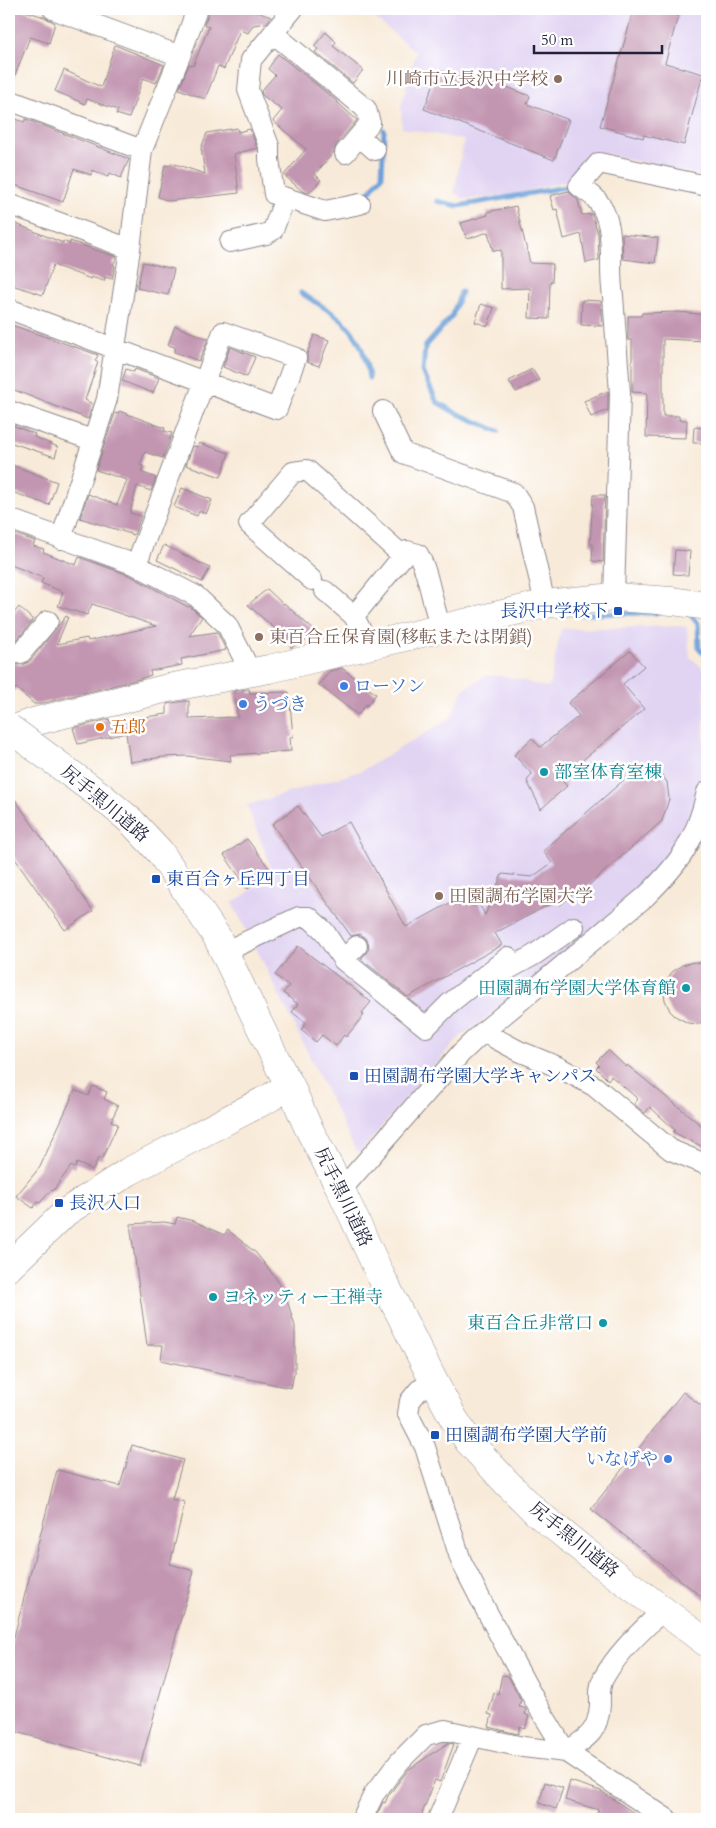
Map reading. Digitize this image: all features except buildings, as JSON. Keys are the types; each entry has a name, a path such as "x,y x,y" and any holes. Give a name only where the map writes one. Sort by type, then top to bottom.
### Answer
{"main road":[{"path":"9,729 168,688 250,671 269,669 545,604 614,597 672,601 707,606"},
{"name":"尻手黒川道路","path":"9,729 101,796 146,835 160,852 217,937 379,1272 434,1382 469,1442 536,1512 707,1643"},
{"path":"9,1267 66,1212 121,1177 290,1085"}],"street":[{"path":"53,9 180,56"},
{"path":"61,539 106,399 130,249 142,150 180,56 196,9"},
{"path":"294,9 251,60 248,90 269,146 274,194 325,211 360,204"},
{"path":"274,34 366,109 370,123 345,153"},
{"path":"9,100 142,150"},
{"path":"359,136 375,150"},
{"path":"614,597 620,393 613,296 610,284 609,226 595,198 579,186 600,163 707,186"},
{"path":"230,242 266,234 273,230 285,198"},
{"path":"9,204 130,249"},
{"path":"9,309 205,383 277,409 296,358 223,332 205,383 136,565"},
{"path":"9,411 92,440"},
{"path":"383,411 403,453 514,493 523,507 545,604"},
{"path":"354,616 404,556 346,497 307,470 293,472 249,524 354,616 368,645"},
{"path":"9,519 136,565 196,596 227,625 250,671"},
{"path":"401,554 407,551 418,554 422,560 438,621 442,629"},
{"path":"22,653 48,621"},
{"path":"341,1190 461,1053 483,1032 645,897 665,878 681,858 695,833 707,792"},
{"path":"224,952 299,917 309,917 324,931 343,960 426,1027 450,1003 508,956"},
{"path":"476,983 485,983 534,955 574,927"},
{"path":"343,960 357,946"},
{"path":"483,1032 594,1086 671,1150 707,1165"},
{"path":"434,1382 418,1390 410,1401 408,1414 426,1447 461,1561 486,1610 536,1703 566,1752 667,1819"},
{"path":"362,1819 374,1794 400,1761 426,1735 445,1730 523,1747 566,1752 592,1734 598,1716 599,1694 602,1681 616,1658 664,1609"},
{"path":"438,1819 473,1736"}],"shaded area":[{"name":"川崎市立長沢中学校","path":"364,9 707,9 707,177 601,153 572,183 561,182 514,194 464,199 454,192 464,140 402,128 401,106 416,52"},
{"name":"田園調布学園大学","path":"684,626 687,629 690,657 705,670 703,774 698,797 682,843 644,888 481,1022 460,1037 360,1152 356,1151 232,903 274,875 247,805 361,771 451,718 465,688 487,675 509,677 549,688 561,629"}],"waterway":[{"path":"362,201 382,176 384,130"},
{"path":"437,201 458,206 572,186"},
{"path":"461,292 452,316 425,347 423,372 437,402 454,412 498,431"},
{"path":"301,293 338,317 355,335 366,361 369,378"},
{"path":"574,614 656,613"},
{"path":"689,613 698,624 699,649 706,655"}],"place":[{"name":"川崎市立長沢中学校","path":"558,79"},
{"name":"長沢中学校下","path":"618,611"},
{"name":"東百合丘保育園(移転または閉鎖)","path":"259,637"},
{"name":"ローソン","path":"344,686"},
{"name":"うづき","path":"243,704"},
{"name":"五郎","path":"100,727"},
{"name":"部室体育室棟","path":"544,772"},
{"name":"東百合ヶ丘四丁目","path":"156,879"},
{"name":"田園調布学園大学","path":"439,896"},
{"name":"田園調布学園大学体育館","path":"686,988"},
{"name":"田園調布学園大学キャンパス","path":"354,1076"},
{"name":"長沢入口","path":"59,1203"},
{"name":"ヨネッティー王禅寺","path":"213,1297"},
{"name":"東百合丘非常口","path":"603,1323"},
{"name":"田園調布学園大学前","path":"435,1435"},
{"name":"いなげや","path":"668,1459"}]}
